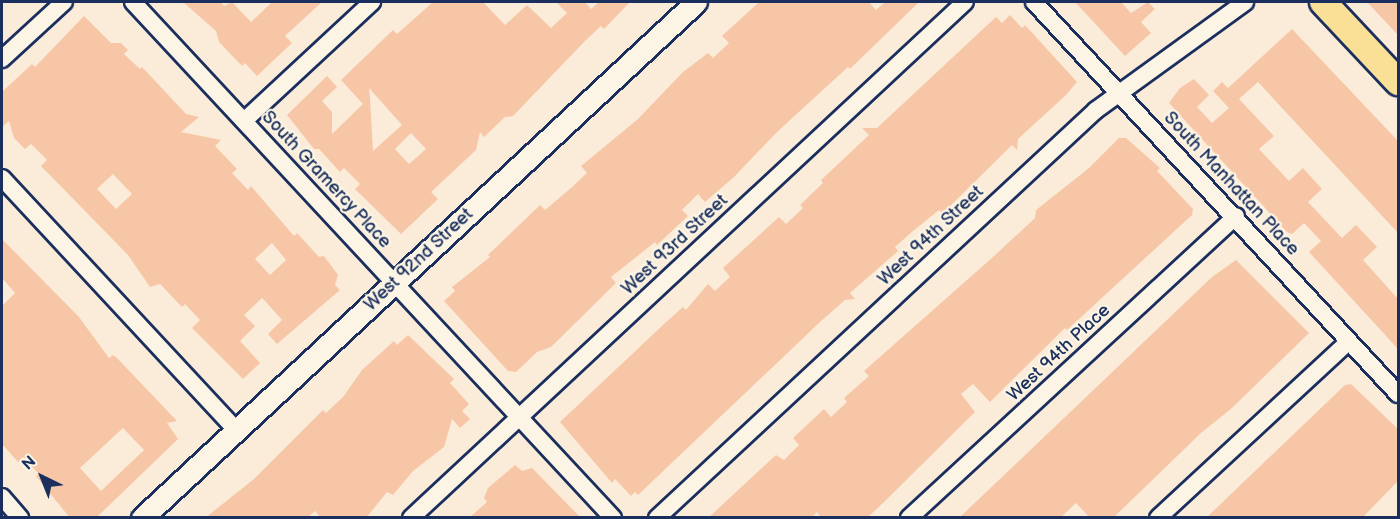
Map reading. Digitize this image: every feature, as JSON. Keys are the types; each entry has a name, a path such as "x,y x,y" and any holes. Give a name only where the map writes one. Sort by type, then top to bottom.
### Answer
{"main road":[{"path":"1323,2 1398,82"}],"street":[{"path":"2,59 64,2"},
{"name":"South Gramercy Place","path":"133,2 613,518"},
{"path":"244,121 372,2"},
{"name":"West 92nd Street","path":"142,518 696,2"},
{"name":"West 93rd Street","path":"411,518 965,2"},
{"name":"South Manhattan Place","path":"1034,2 1236,216 1398,393"},
{"name":"West 94th Street","path":"657,518 1118,90 1245,2"},
{"path":"2,178 237,431"},
{"name":"West 94th Place","path":"909,518 1236,216"},
{"path":"1158,518 1349,340"},
{"path":"2,497 20,518"}],"building":[{"path":"183,2 220,2 224,6 232,2 251,22 272,2 322,2 285,36 292,43 257,76 245,63 242,66 219,42 216,31"},
{"path":"433,2 483,2 505,25 527,5 551,28 567,13 556,2 585,2 591,9 599,2 630,2 604,29 601,26 584,42 513,116 505,117 484,137 480,132 476,150 431,192 438,199 401,234 355,189 360,184 344,168 340,172 319,149 314,149 287,115 327,76 337,87 322,101 332,112 332,134 363,104 341,80 393,30 397,34","holes":["369,88 402,125 373,151 370,98","411,133 426,149 409,164 395,149"]},
{"path":"759,2 869,2 876,10 885,2 919,2 850,69 848,67 777,132 734,177 705,202 698,194 682,210 688,216 657,245 655,242 611,277 616,283 551,347 537,352 516,372 508,371 444,301 455,291 452,287 490,257 488,255 540,205 545,210 571,188 587,173 581,166 638,119 683,72 708,53 713,58 729,43 722,36"},
{"path":"1075,2 1121,2 1131,13 1148,2 1155,9 1141,22 1151,33 1125,56"},
{"path":"1367,2 1398,2 1398,35"},
{"path":"1010,15 1022,28 1025,25 1077,82 1066,95 1018,139 1017,150 1012,145 942,214 939,210 895,247 898,251 850,293 855,299 845,300 820,322 638,495 635,492 631,496 615,479 612,483 560,422 683,307 686,310 708,284 715,291 730,277 723,268 779,217 786,224 803,208 800,205 823,183 821,180 869,135 862,128 877,128 996,17 1002,23"},
{"path":"84,16 111,43 121,43 128,50 124,54 140,69 142,67 186,114 199,117 181,132 221,140 215,146 237,169 232,173 248,190 251,186 294,236 297,233 319,257 324,256 338,275 335,285 340,290 277,344 268,334 282,320 262,298 244,315 255,326 240,341 260,363 243,379 192,328 200,320 185,304 182,307 160,284 150,287 128,255 41,166 47,160 31,144 25,149 14,138 9,121 2,127 2,92 32,64 35,67","holes":["113,174 132,194 116,209 97,189","272,243 286,260 270,275 255,259"]},
{"path":"1292,29 1398,141 1398,233 1258,82 1239,99 1274,136 1259,149 1289,181 1303,168 1322,189 1308,202 1342,238 1356,225 1377,247 1363,260 1398,299 1398,349 1309,252 1321,241 1304,223 1292,234 1287,232 1169,103 1180,88 1194,79 1209,95 1197,107 1212,123 1229,108 1213,91 1222,82 1228,88"},
{"path":"1119,138 1126,138 1160,168 1157,171 1193,209 1192,215 1067,330 1065,328 990,402 973,384 961,394 975,412 867,518 821,518 817,512 811,518 708,518 776,455 784,460 799,445 793,438 824,409 831,417 847,402 844,398 869,376 864,371 993,257 1035,218 1036,210 1089,168"},
{"path":"2,239 79,317 109,358 113,355 117,358 177,421 167,423 178,439 96,518 70,518 36,476 39,474 23,457 18,462 2,444 2,306 15,293 2,278","holes":["123,428 144,450 101,491 80,468"]},
{"path":"1236,260 1309,333 1232,408 1201,433 1113,518 1090,518 1076,503 1060,518 959,518 1212,277"},
{"path":"408,335 454,379 450,383 469,404 462,411 470,419 460,428 452,419 444,447 413,471 393,495 387,492 366,518 321,518 315,511 307,518 205,518 254,479 323,410 326,413 343,397 362,370 394,341 397,345"},
{"path":"1351,384 1398,429 1398,481 1362,518 1206,518 1345,385"},
{"path":"515,465 522,471 532,468 581,518 469,518 487,502 484,498 488,488"}]}
